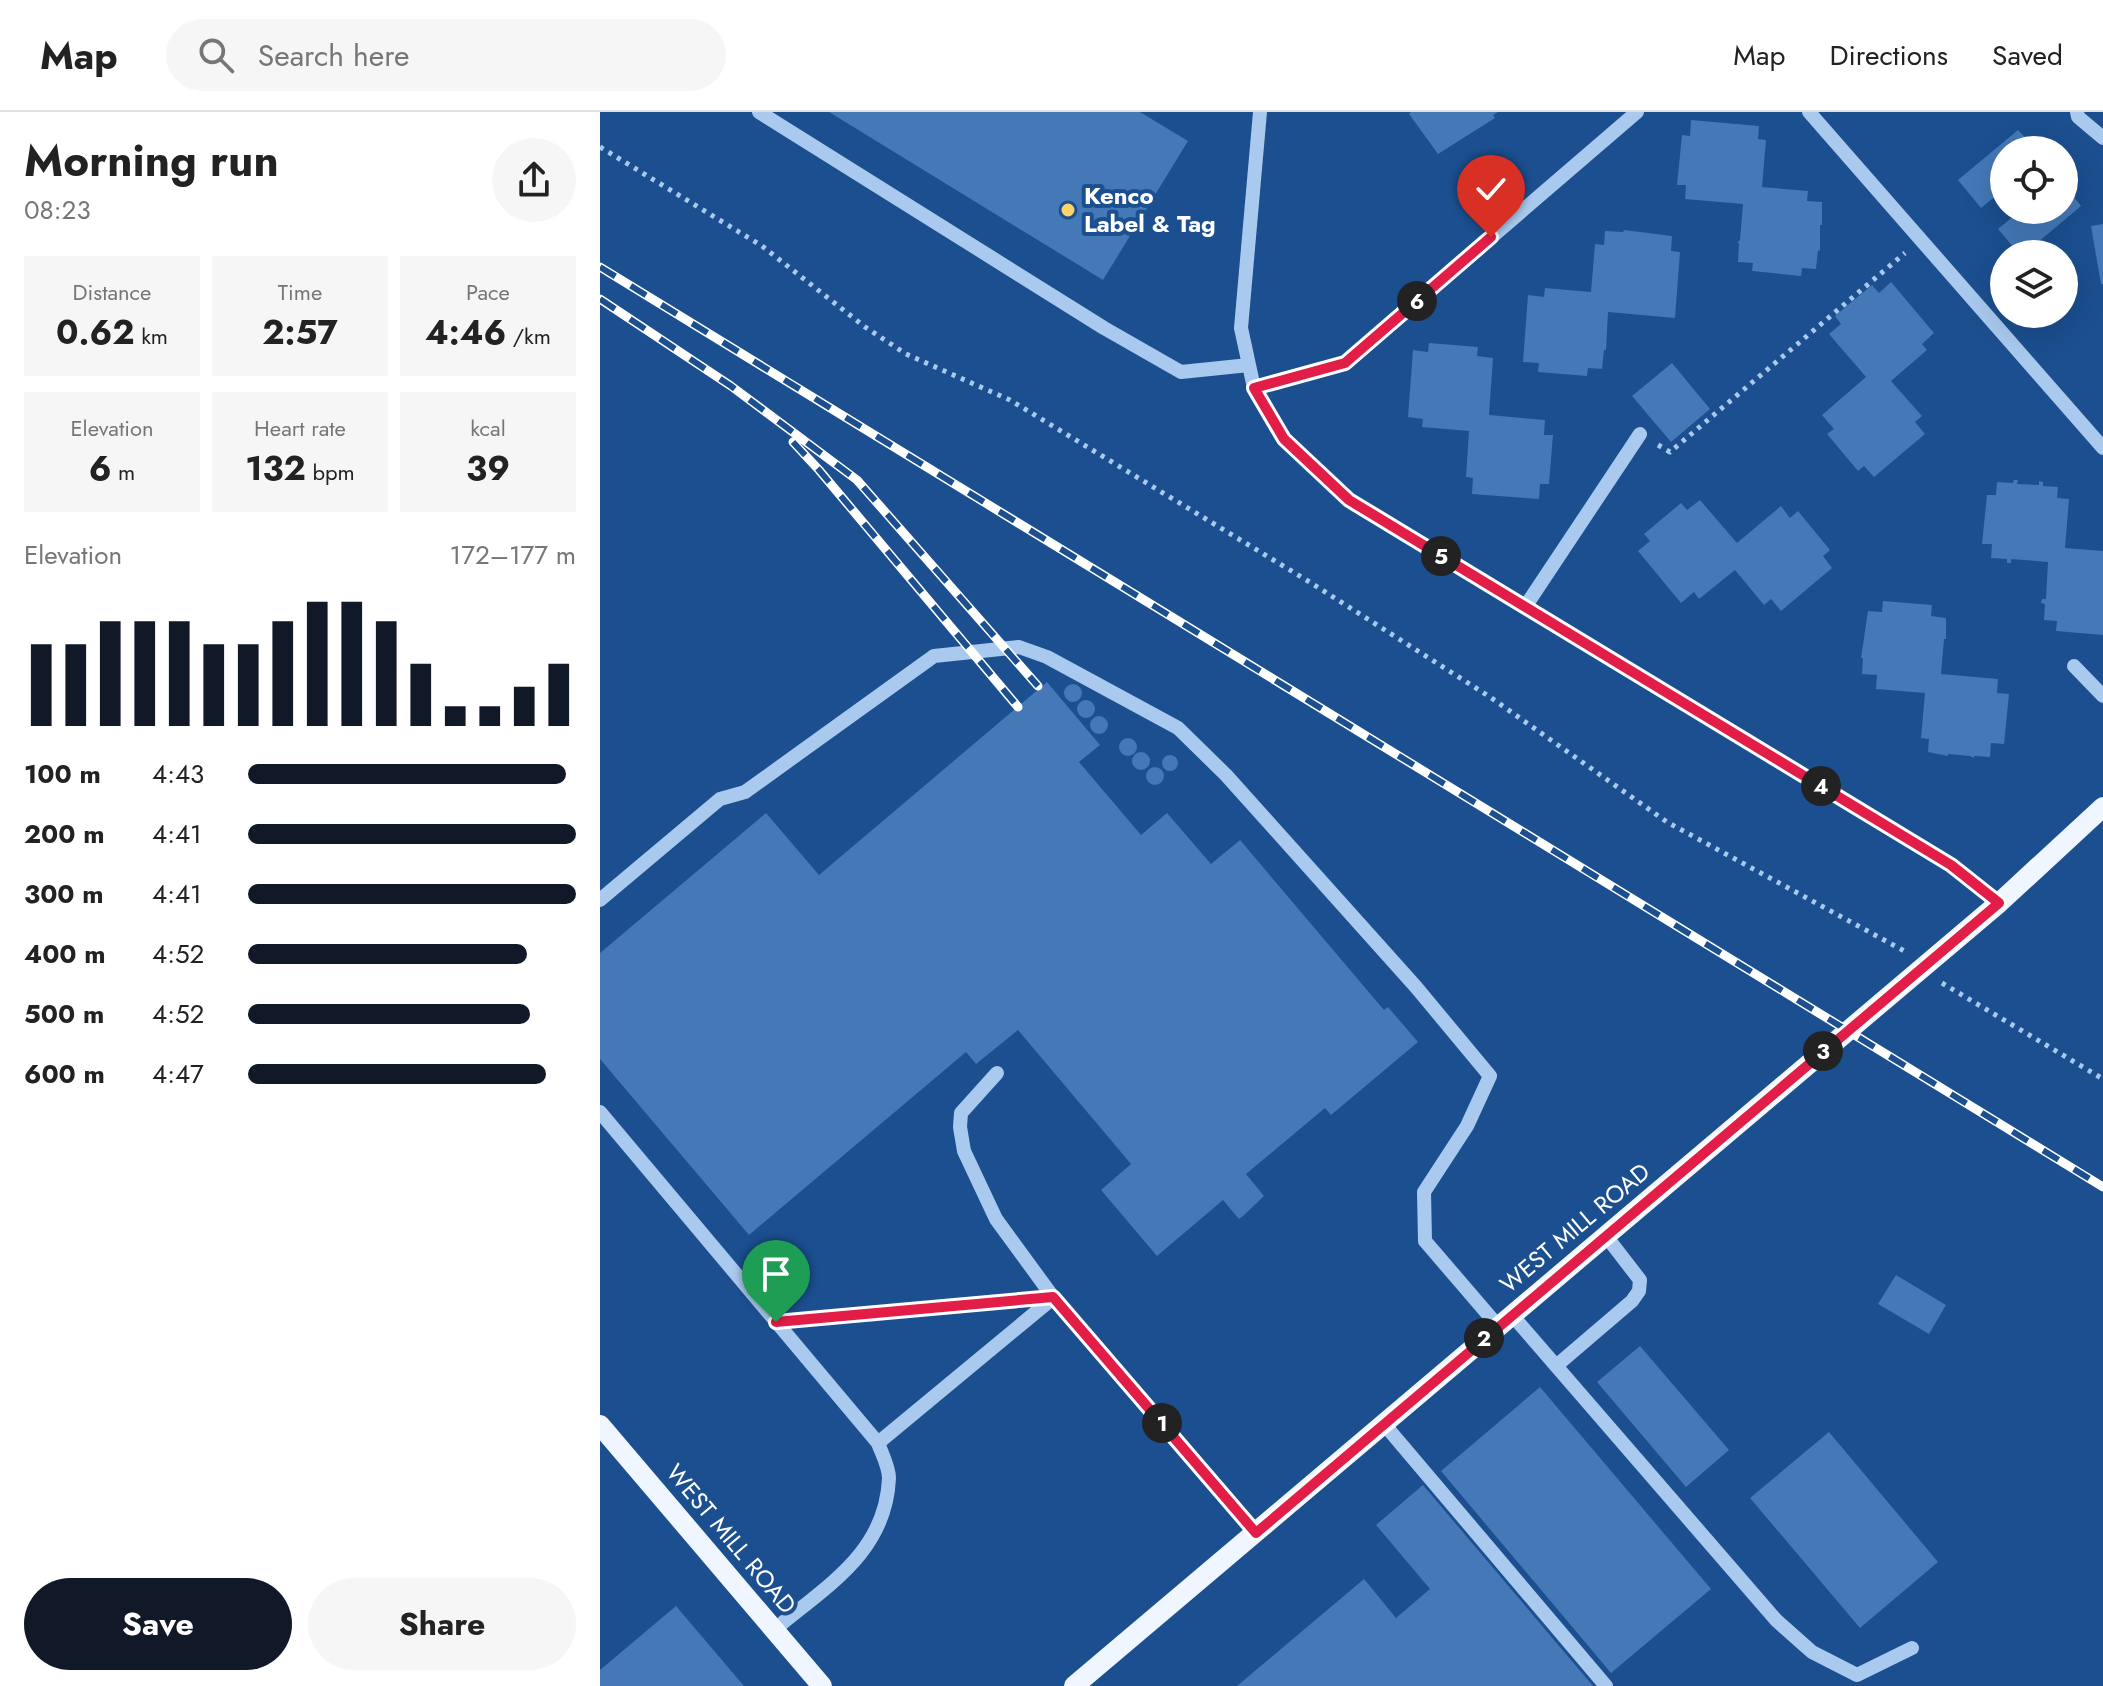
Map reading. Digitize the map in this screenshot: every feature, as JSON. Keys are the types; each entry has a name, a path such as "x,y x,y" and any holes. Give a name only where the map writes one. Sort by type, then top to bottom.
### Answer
{"main road":[{"name":"WEST MILL ROAD","path":"1075,1686 1999,903 2103,807"},
{"name":"WEST MILL ROAD","path":"1999,903 2103,826"},
{"name":"WEST MILL ROAD","path":"600,1425 822,1686"}],"street":[{"path":"759,112 1181,372 1249,365"},
{"path":"1260,112 1241,328 1254,388 1284,439 1349,500 1951,865 1999,903"},
{"path":"1254,388 1345,363 1637,112"},
{"path":"1809,112 2103,448"},
{"path":"2077,112 2078,117 2103,138"},
{"path":"1525,607 1640,434"},
{"path":"600,900 720,799 745,792 934,656 1019,647 1047,657 1178,728 1248,798 1416,987 1490,1076 1467,1126 1424,1192 1425,1241 1505,1321 1556,1366 1776,1620 1812,1652 1857,1675 1912,1648"},
{"path":"2074,666 2103,696"},
{"path":"997,1073 961,1113 960,1127 964,1151 996,1219 1053,1297 1256,1533"},
{"path":"600,1112 878,1443 890,1476 881,1523 861,1557 774,1630"},
{"path":"1556,1366 1632,1301 1639,1291 1640,1280 1606,1236"},
{"path":"776,1322 1053,1297"},
{"path":"878,1443 1053,1297"},
{"path":"1384,1424 1606,1686"}],"path":[{"path":"600,147 762,246 865,327 906,354 1010,400 1308,581 1490,697 1667,822 1902,947"},
{"path":"1640,434 1670,452 1921,240"},
{"path":"1943,984 2103,1079"}],"building":[{"name":"Kenco Label & Tag","path":"829,112 1140,112 1188,141 1103,280"},
{"path":"1498,112 1493,115 1495,118 1438,154 1409,114"},
{"path":"1691,120 1759,126 1758,139 1766,140 1762,187 1808,191 1807,201 1822,202 1816,269 1802,268 1801,276 1752,271 1753,263 1738,262 1737,243 1740,240 1743,204 1685,199 1686,185 1677,185 1682,135 1690,136"},
{"path":"1990,153 1990,201 1981,208 1958,180"},
{"path":"2004,224 2060,224 2041,240 2007,240 1998,229"},
{"path":"2103,224 2103,284 2101,284 2091,226"},
{"path":"1624,230 1672,236 1671,251 1680,252 1675,318 1608,312 1602,369 1588,368 1587,376 1538,372 1539,363 1523,362 1528,295 1544,297 1545,288 1591,292 1595,244 1604,245 1605,231"},
{"path":"1891,282 1934,333 1922,344 1927,350 1891,381 1922,416 1915,422 1925,434 1874,477 1864,466 1858,471 1827,434 1834,429 1822,415 1866,377 1829,334 1841,324 1835,316 1872,285 1879,293"},
{"path":"1429,343 1478,347 1477,356 1493,358 1489,415 1545,420 1544,435 1553,435 1549,484 1540,484 1539,499 1472,494 1473,478 1466,477 1469,431 1422,427 1423,419 1408,417 1413,350 1428,352"},
{"path":"1672,363 1710,409 1671,442 1632,396"},
{"path":"2018,480 2017,484 2039,485 2039,481 2043,482 2043,486 2058,487 2057,498 2069,499 2065,548 2103,551 2103,635 2056,631 2057,621 2044,620 2045,604 2041,603 2042,599 2046,599 2048,562 2011,559 2011,563 2007,563 2007,559 1991,558 1992,544 1982,544 1987,495 1996,495 1997,482 2013,483"},
{"path":"1700,500 1737,543 1781,506 1790,518 1798,511 1830,550 1823,556 1832,568 1781,611 1771,599 1764,605 1735,570 1699,599 1694,592 1681,603 1638,551 1650,541 1644,534 1681,503 1687,510"},
{"path":"1883,601 1932,605 1931,616 1946,618 1941,674 1998,679 1997,693 2009,694 2004,744 1991,743 1990,757 1928,752 1929,739 1921,738 1925,693 1876,689 1877,675 1862,674 1861,658 1868,611 1882,612"},
{"path":"1047,682 1100,745 1079,762 1141,835 1167,813 1211,864 1240,840 1384,1010 1388,1007 1418,1042 1331,1115 1325,1108 1246,1174 1264,1196 1243,1216 1239,1219 1223,1200 1157,1256 1101,1190 1131,1164 1018,1030 976,1064 966,1052 749,1235 600,1059 600,953 766,813 819,875"},
{"path":"1073,684 1082,693 1073,702 1064,693"},
{"path":"1086,700 1095,709 1086,718 1077,709"},
{"path":"1099,716 1108,725 1099,734 1090,725"},
{"path":"1128,738 1137,747 1128,756 1119,747"},
{"path":"1137,752 1145,752 1150,761 1148,768 1137,770 1132,765 1132,757"},
{"path":"1170,755 1178,763 1170,771 1162,763"},
{"path":"1155,767 1162,769 1162,783 1155,785 1148,783 1146,776 1148,769"},
{"path":"1896,1275 1946,1305 1929,1334 1878,1304"},
{"path":"1640,1346 1729,1450 1686,1487 1597,1382"},
{"path":"1540,1387 1711,1589 1611,1673 1441,1471"},
{"path":"1829,1432 1938,1562 1860,1628 1750,1498"},
{"path":"1423,1485 1593,1686 1237,1686 1364,1579 1396,1618 1430,1589 1376,1525"},
{"path":"676,1606 744,1686 600,1686 600,1670"}],"railway":[{"path":"600,267 2103,1187"},
{"path":"600,299 731,386 857,480 1038,686"},
{"path":"793,442 1018,707"}],"place":[{"name":"Kenco Label & Tag","path":"1068,210"}],"route":[{"path":"776,1322 1053,1297 1256,1533 1999,903 1951,865 1349,500 1284,439 1254,388 1345,363 1491,237"}]}
